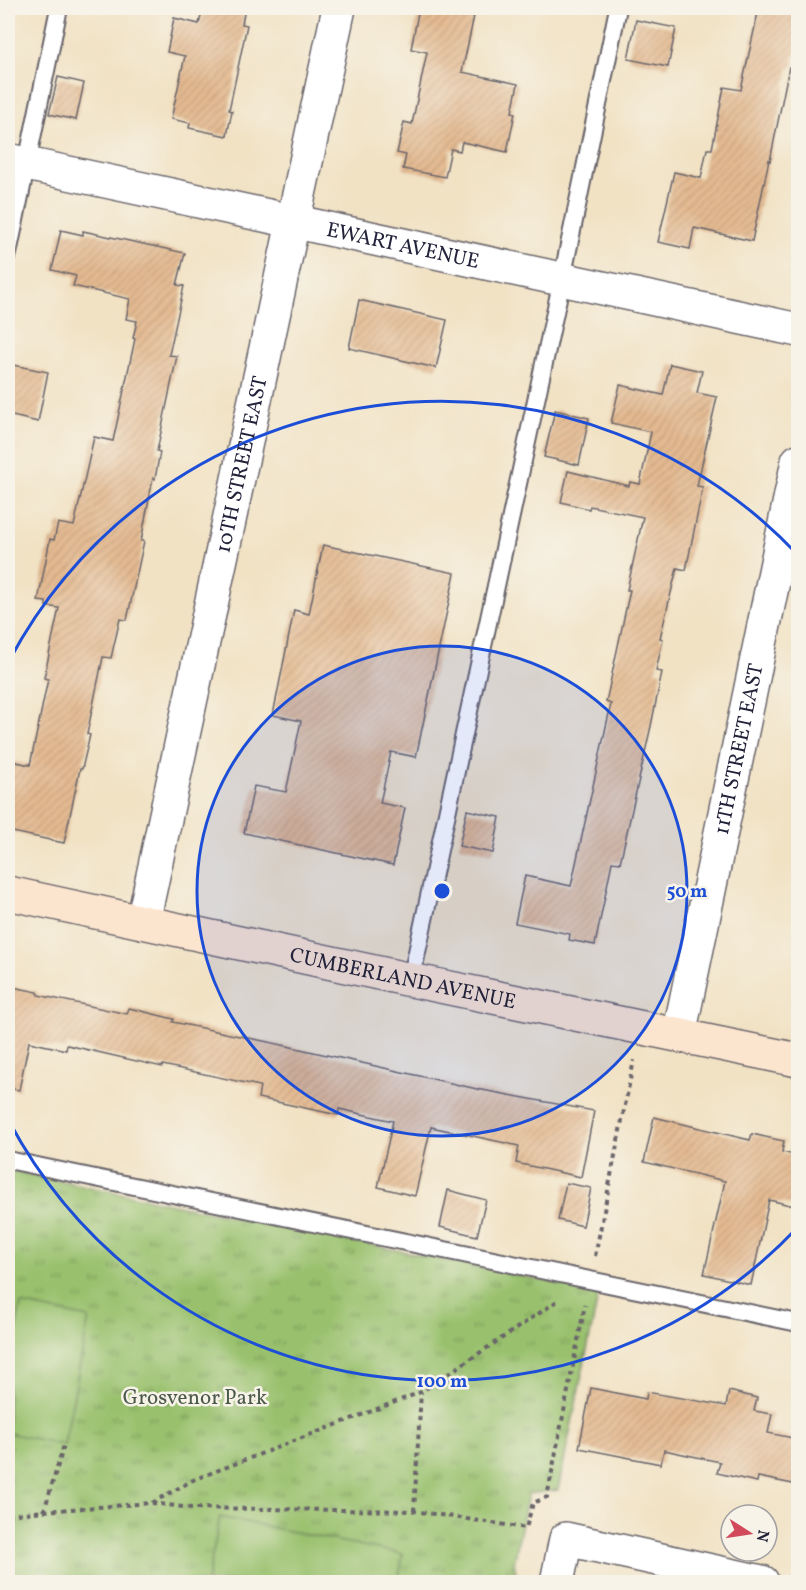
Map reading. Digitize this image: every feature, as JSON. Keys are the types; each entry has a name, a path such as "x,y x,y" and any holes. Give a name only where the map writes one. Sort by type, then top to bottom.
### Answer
{"main road":[{"name":"CUMBERLAND AVENUE","path":"8,893 798,1060"}],"street":[{"name":"10TH STREET EAST","path":"143,922 339,8"},
{"name":"EWART AVENUE","path":"17,162 798,330"},
{"name":"11TH STREET EAST","path":"680,1035 798,461"},
{"path":"557,1582 566,1539 762,1582"}],"lane":[{"path":"8,254 17,162 58,8"},
{"path":"411,980 562,280 618,8"},
{"path":"8,1160 798,1323"}],"path":[{"path":"8,1515 152,1503 191,1508 414,1511 526,1528 533,1503 547,1497 641,1028"},
{"path":"152,1503 193,1480 421,1392 590,1280"},
{"path":"414,1511 421,1392"},
{"path":"44,1511 64,1445"}],"green space":[{"name":"Grosvenor Park","path":"8,1170 599,1292 558,1490 528,1494 514,1563 518,1582 8,1582"},
{"path":"21,1304 89,1318 64,1445 8,1433 8,1370"},
{"path":"220,1517 403,1554 398,1582 207,1582"}],"building":[{"path":"203,8 245,8 242,24 247,25 229,110 232,111 227,136 189,128 190,123 171,119 185,56 167,52 174,18 199,24"},
{"path":"419,8 433,8 474,16 462,72 518,84 507,152 462,142 460,151 451,149 445,177 403,169 406,155 397,153 404,122 412,124 427,52 411,49"},
{"path":"759,8 798,8 798,39 792,68 789,67 752,241 694,228 690,249 658,242 674,172 701,178 707,149 712,149 724,87 741,90"},
{"path":"636,20 676,28 668,67 628,59"},
{"path":"58,77 84,83 76,120 49,114"},
{"path":"61,230 83,235 83,231 185,253 177,285 184,286 169,355 177,356 157,451 160,452 141,541 144,541 127,620 120,619 111,658 103,657 87,734 90,735 64,843 8,831 8,781 12,761 30,765 48,679 44,678 59,608 46,606 46,602 38,601 50,539 54,540 58,523 74,526 94,437 113,441 137,321 126,319 130,299 73,286 76,276 52,270"},
{"path":"359,300 447,320 436,368 349,348"},
{"path":"8,364 48,372 38,422 8,415"},
{"path":"670,364 702,371 697,393 717,397 697,486 703,487 686,570 677,568 660,638 663,639 656,671 662,672 651,726 620,863 612,862 595,945 569,940 570,934 515,923 525,876 571,886 611,704 606,702 643,517 590,506 589,509 561,502 568,471 629,486 630,482 640,484 651,432 611,423 620,385 663,395"},
{"path":"555,410 589,418 579,465 544,457"},
{"path":"323,545 455,573 416,757 391,752 380,803 405,808 393,865 244,833 254,786 286,792 301,721 273,715 294,610 309,614"},
{"path":"467,810 500,817 493,853 459,846"},
{"path":"8,986 38,992 38,995 127,1014 129,1008 174,1019 173,1022 477,1089 594,1111 581,1177 516,1163 519,1146 431,1127 415,1196 378,1187 393,1121 339,1109 338,1115 258,1098 260,1086 67,1045 66,1050 29,1042 19,1090 8,1088"},
{"path":"654,1117 750,1140 752,1134 784,1141 782,1152 798,1156 798,1207 769,1200 751,1285 704,1274 725,1181 644,1162"},
{"path":"566,1183 591,1188 583,1226 558,1220"},
{"path":"448,1190 486,1200 477,1236 440,1227"},
{"path":"591,1388 646,1399 647,1392 726,1406 729,1391 757,1398 754,1411 772,1414 768,1433 798,1439 798,1485 758,1477 757,1482 717,1473 720,1462 664,1450 661,1464 579,1448"}]}
